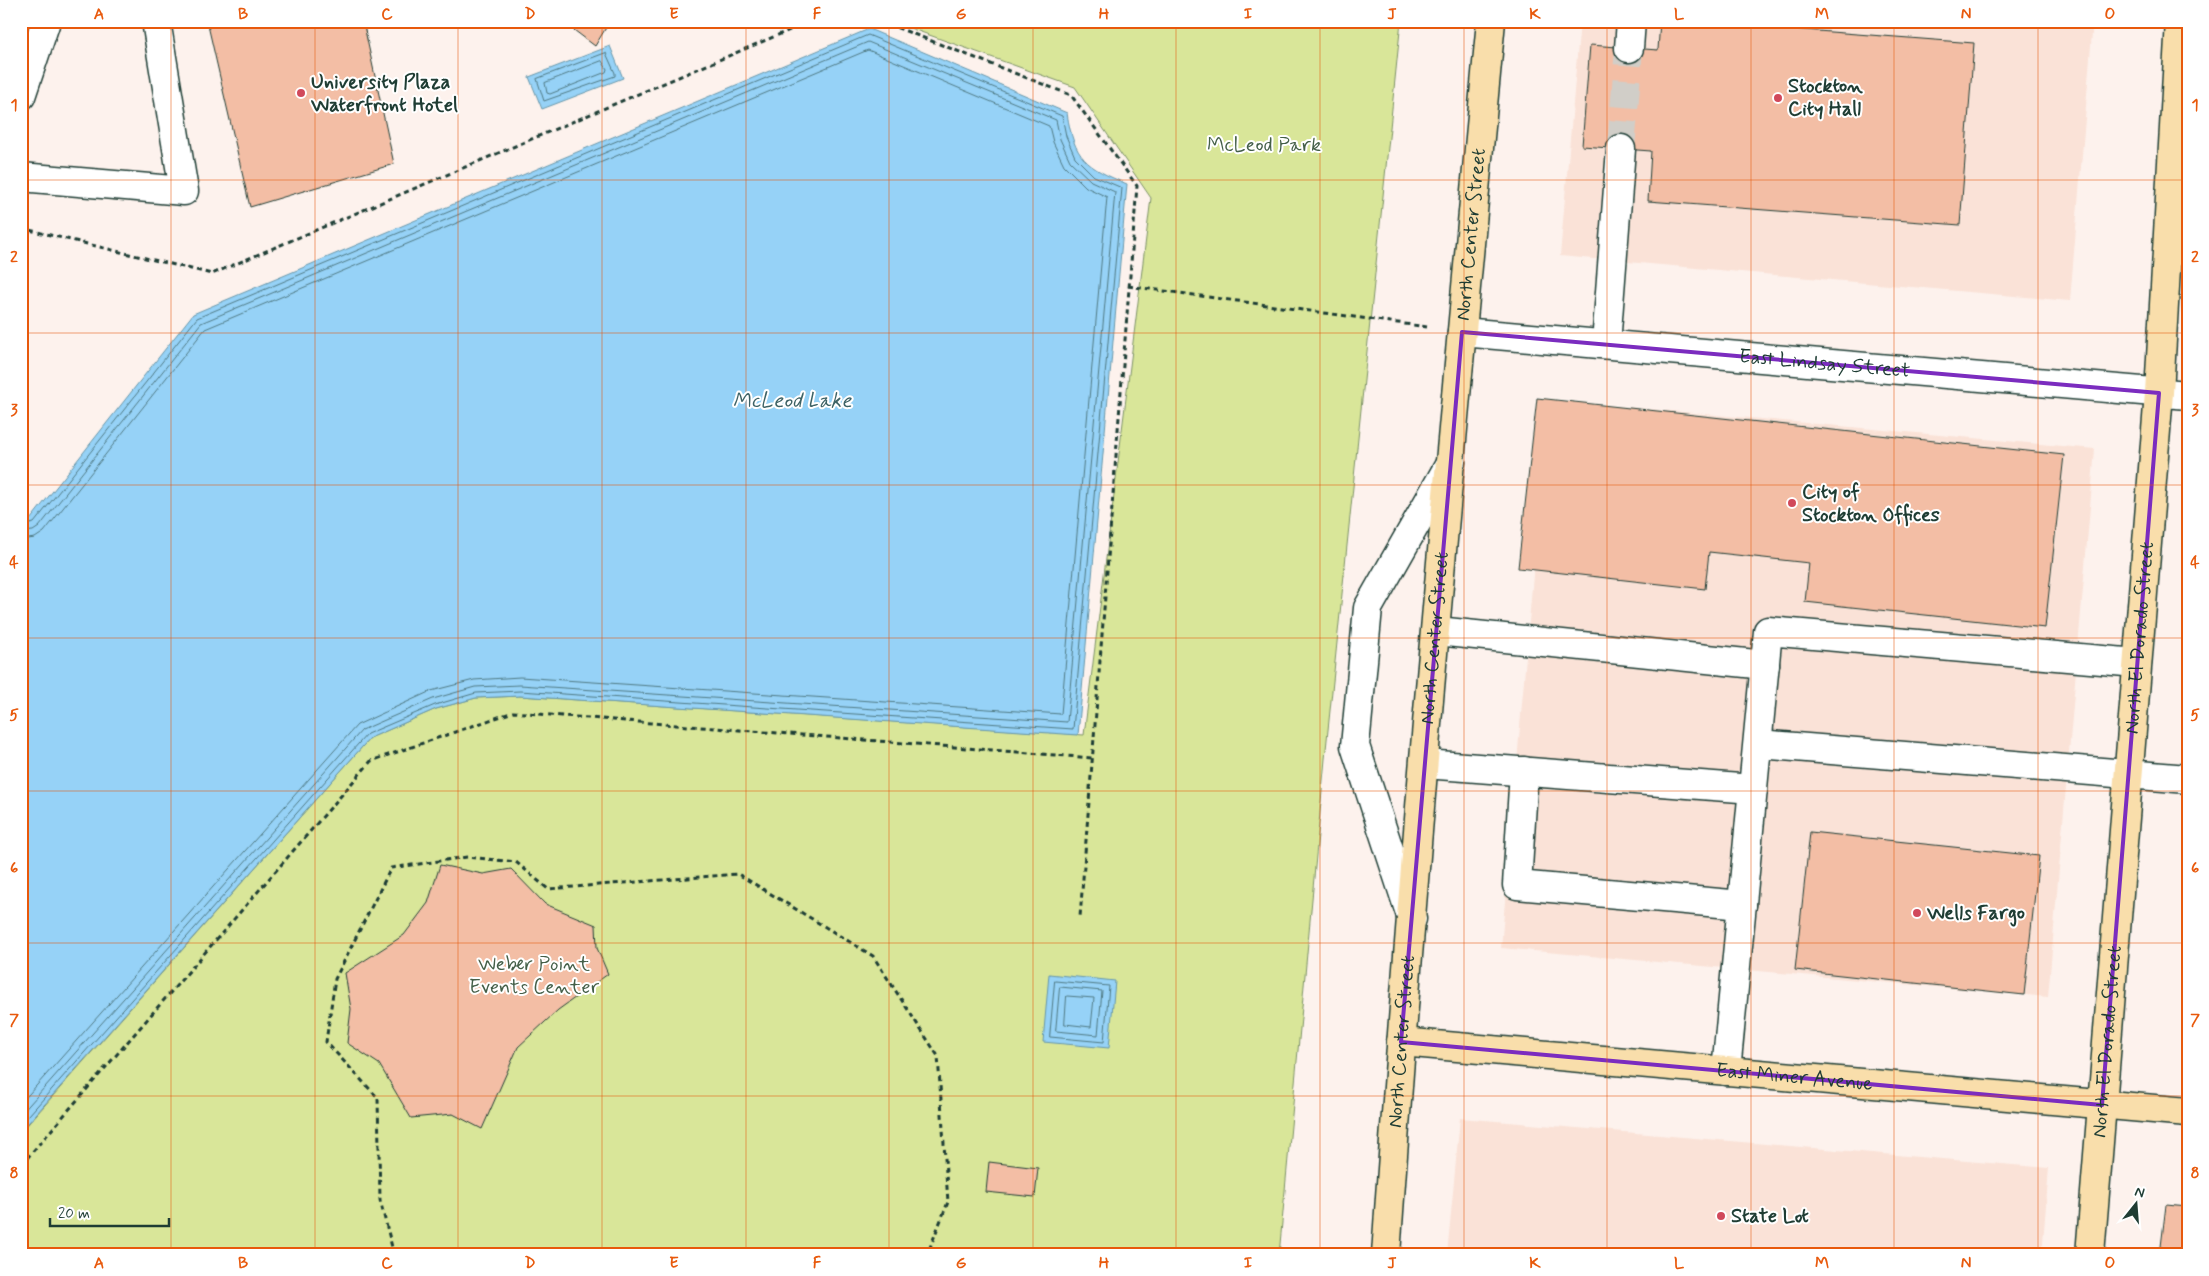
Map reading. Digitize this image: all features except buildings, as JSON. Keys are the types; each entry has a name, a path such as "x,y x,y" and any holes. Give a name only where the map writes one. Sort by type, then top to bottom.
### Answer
{"main road":[{"name":"North Center Street","path":"1386,1255 1401,1042 1462,332 1491,21"},
{"name":"North El Dorado Street","path":"2090,1255 2159,393 2180,21"},
{"name":"East Miner Avenue","path":"1401,1042 2188,1112"}],"street":[{"path":"21,96 46,21"},
{"path":"21,177 184,191 156,21"},
{"path":"1629,48 1631,21"},
{"path":"1606,344 1621,149"},
{"name":"East Lindsay Street","path":"1462,332 2188,395"},
{"path":"1412,920 1356,746 1368,608 1451,462"},
{"path":"1436,631 1765,665"},
{"path":"1726,1071 1768,631 2137,663"},
{"path":"1758,744 2128,776 2188,779"},
{"path":"1425,764 1753,789"},
{"path":"1524,772 1517,885 1742,905"}],"path":[{"path":"21,228 212,274 811,21"},
{"path":"880,21 1071,94 1137,186 1080,917"},
{"path":"1128,286 1462,332"},
{"path":"21,1165 371,761 513,712 1092,758"},
{"path":"394,1255 380,1200 378,1098 326,1042 335,979 391,868 467,858 516,862 548,889 738,874 873,956 938,1056 948,1202 928,1255"}],"highlighted area":[{"path":"1462,332 2159,393 2102,1105 1401,1042"}],"shaded area":[{"path":"1580,21 2093,21 2070,301 1560,256"},
{"path":"1548,400 2095,449 2048,997 1501,948"},
{"path":"1460,1118 2049,1168 2042,1255 1447,1255"}],"green space":[{"name":"Weber Point Events Center","path":"890,21 1401,21 1325,759 1279,1255 21,1255 21,1132 370,738 436,709 476,698 520,696 1084,735 1151,198 1075,87"}],"water":[{"name":"McLeod Lake","path":"869,29 1067,113 1074,141 1084,159 1101,172 1127,184 1078,735 520,696 476,698 436,709 370,738 21,1131 21,521 30,520 193,314"},
{"path":"610,46 623,78 542,109 529,77"},
{"path":"1049,974 1115,981 1109,1048 1043,1042"}],"tunnel":[{"path":"1621,149 1629,48"}],"place":[{"name":"University Plaza Waterfront Hotel","path":"301,93"},
{"name":"Stockton City Hall","path":"1778,98"},
{"name":"City of Stockton Offices","path":"1792,503"},
{"name":"Wells Fargo","path":"1917,913"},
{"name":"State Lot","path":"1721,1216"}],"park label":[{"name":"McLeod Park","path":"1264,145"}]}
